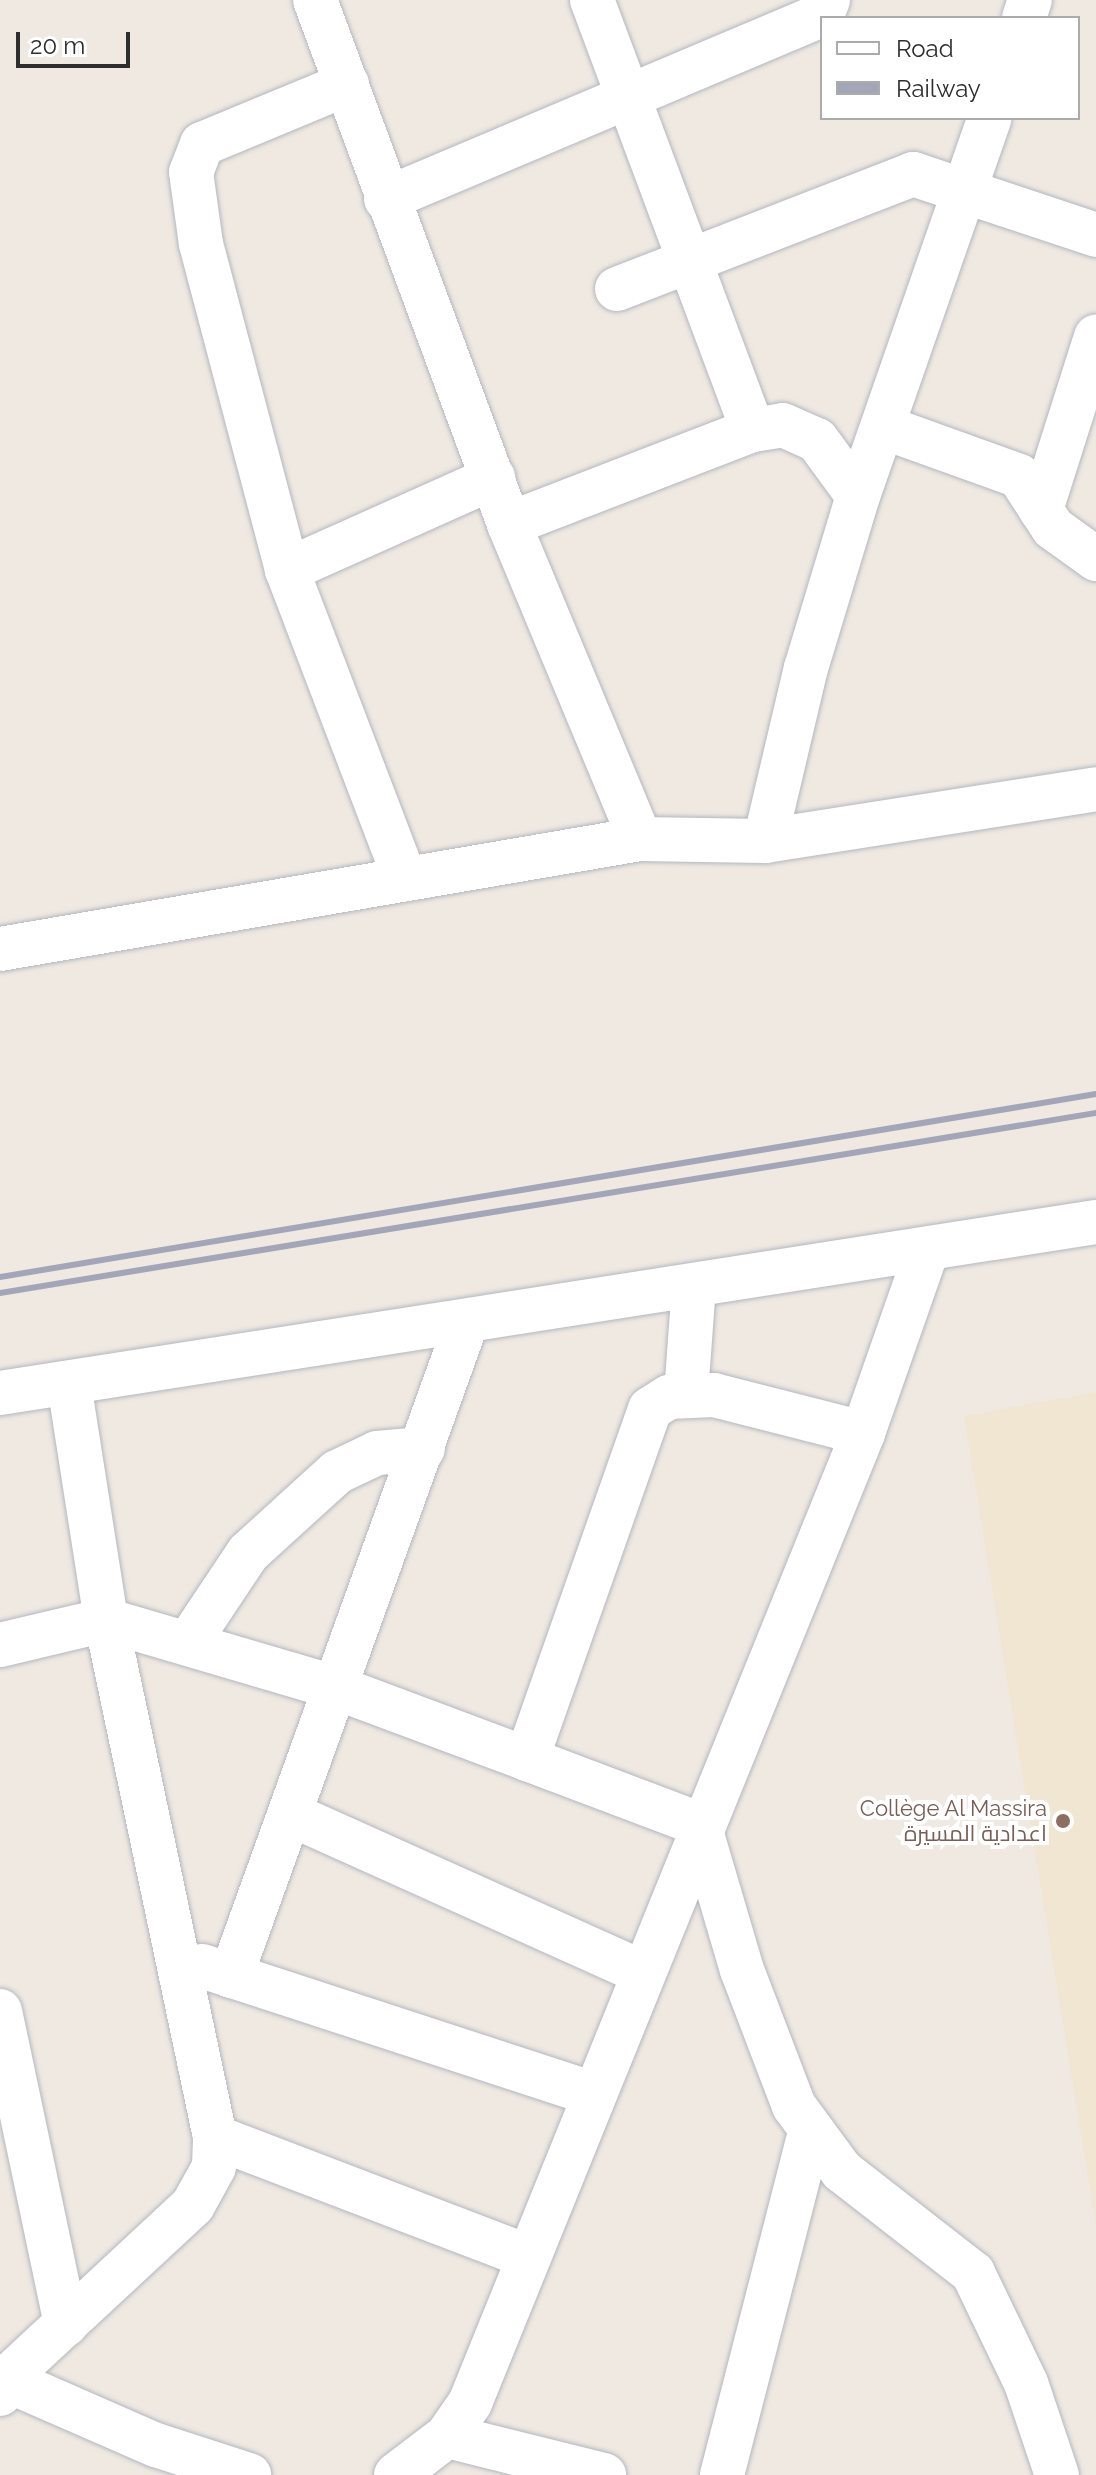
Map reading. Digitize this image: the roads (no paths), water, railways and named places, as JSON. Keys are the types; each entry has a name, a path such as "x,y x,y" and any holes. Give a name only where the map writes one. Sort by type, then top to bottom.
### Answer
{"street":[{"path":"315,0 386,199 509,524 640,839"},
{"path":"592,0 684,259 753,430"},
{"path":"386,199 817,8"},
{"path":"347,84 202,144 191,172 201,244 287,570 405,879"},
{"path":"765,841 858,496 886,428 961,194 989,120"},
{"path":"617,289 684,259 913,174 961,194 1096,235"},
{"path":"1041,510 1094,354"},
{"path":"509,524 753,430 783,425 817,440 858,496"},
{"path":"886,428 1019,476 1041,510 1067,541 1096,559"},
{"path":"287,570 493,478"},
{"path":"0,949 640,839 765,841 1096,789"},
{"path":"0,1393 466,1324 1096,1222"},
{"path":"396,2475 447,2436 470,2403 699,1824 863,1433 927,1250"},
{"path":"686,1394 694,1286"},
{"path":"231,1976 340,1689 466,1324"},
{"path":"69,1383 106,1620 173,1957 215,2137 214,2167 193,2205 2,2383 156,2445 249,2475"},
{"path":"527,1759 650,1409 686,1394 763,1404 863,1433"},
{"path":"188,1643 248,1553 337,1472 377,1453 423,1449"},
{"path":"0,1645 106,1620 340,1689 699,1824"},
{"path":"292,1815 642,1972"},
{"path":"699,1824 742,1970 810,2133 842,2171 973,2273 1026,2383 1057,2475"},
{"path":"173,1957 594,2094"},
{"path":"0,2011 66,2324"},
{"path":"722,2475 810,2133"},
{"path":"215,2137 529,2257"},
{"path":"447,2436 604,2475"}],"railway":[{"path":"0,1277 1096,1094"},
{"path":"0,1293 1096,1113"}],"place":[{"name":"Collège Al Massira اعدادية المسيرة","path":"1063,1821"}]}
